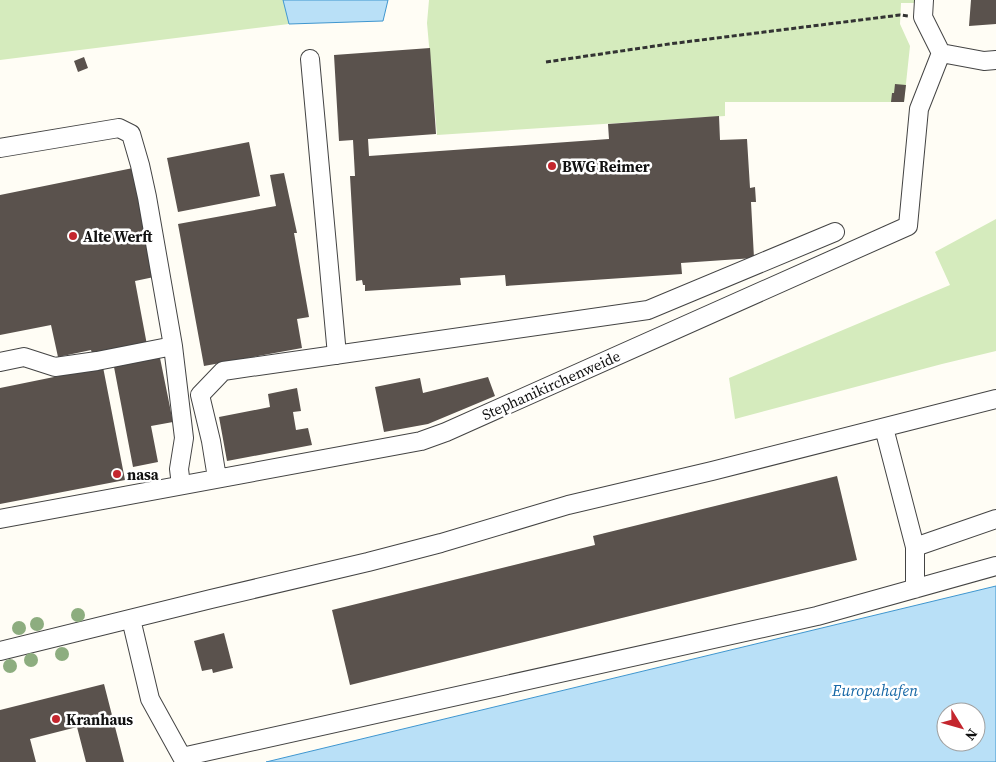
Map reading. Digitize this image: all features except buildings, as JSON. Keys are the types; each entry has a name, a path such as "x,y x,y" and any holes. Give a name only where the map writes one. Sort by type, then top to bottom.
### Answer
{"street":[{"path":"924,9 941,53 984,61 996,60"},
{"name":"Stephanikirchenweide","path":"0,519 421,440 455,428 908,226 919,109 941,53"},
{"path":"310,59 337,355"},
{"path":"0,148 119,128 131,134 147,197 173,346 184,438 179,469 181,485"},
{"path":"217,478 211,441 200,395 222,371 648,310 835,232"},
{"path":"648,310 660,336"},
{"path":"0,362 24,357 55,367 173,346"},
{"path":"0,651 378,560 568,505 712,471 996,399"},
{"path":"884,428 915,547 915,589"},
{"path":"915,547 996,519"},
{"path":"130,619 150,698 182,757 817,616 996,566"}],"path":[{"path":"546,62 669,44 900,15 924,9"}],"green space":[{"path":"0,0 283,0 289,24 0,60"},
{"path":"429,0 917,0 917,3 901,3 900,24 910,46 904,102 725,102 725,116 437,135 427,23"},
{"path":"996,219 996,351 735,419 729,378 950,285 935,252"}],"water":[{"path":"283,0 388,0 383,21 289,24"},
{"name":"Europahafen","path":"996,586 996,762 266,762"}],"place":[{"name":"BWG Reimer","path":"552,166"},
{"name":"Alte Werft","path":"73,236"},
{"name":"nasa","path":"117,474"},
{"name":"Kranhaus","path":"56,719"}]}
